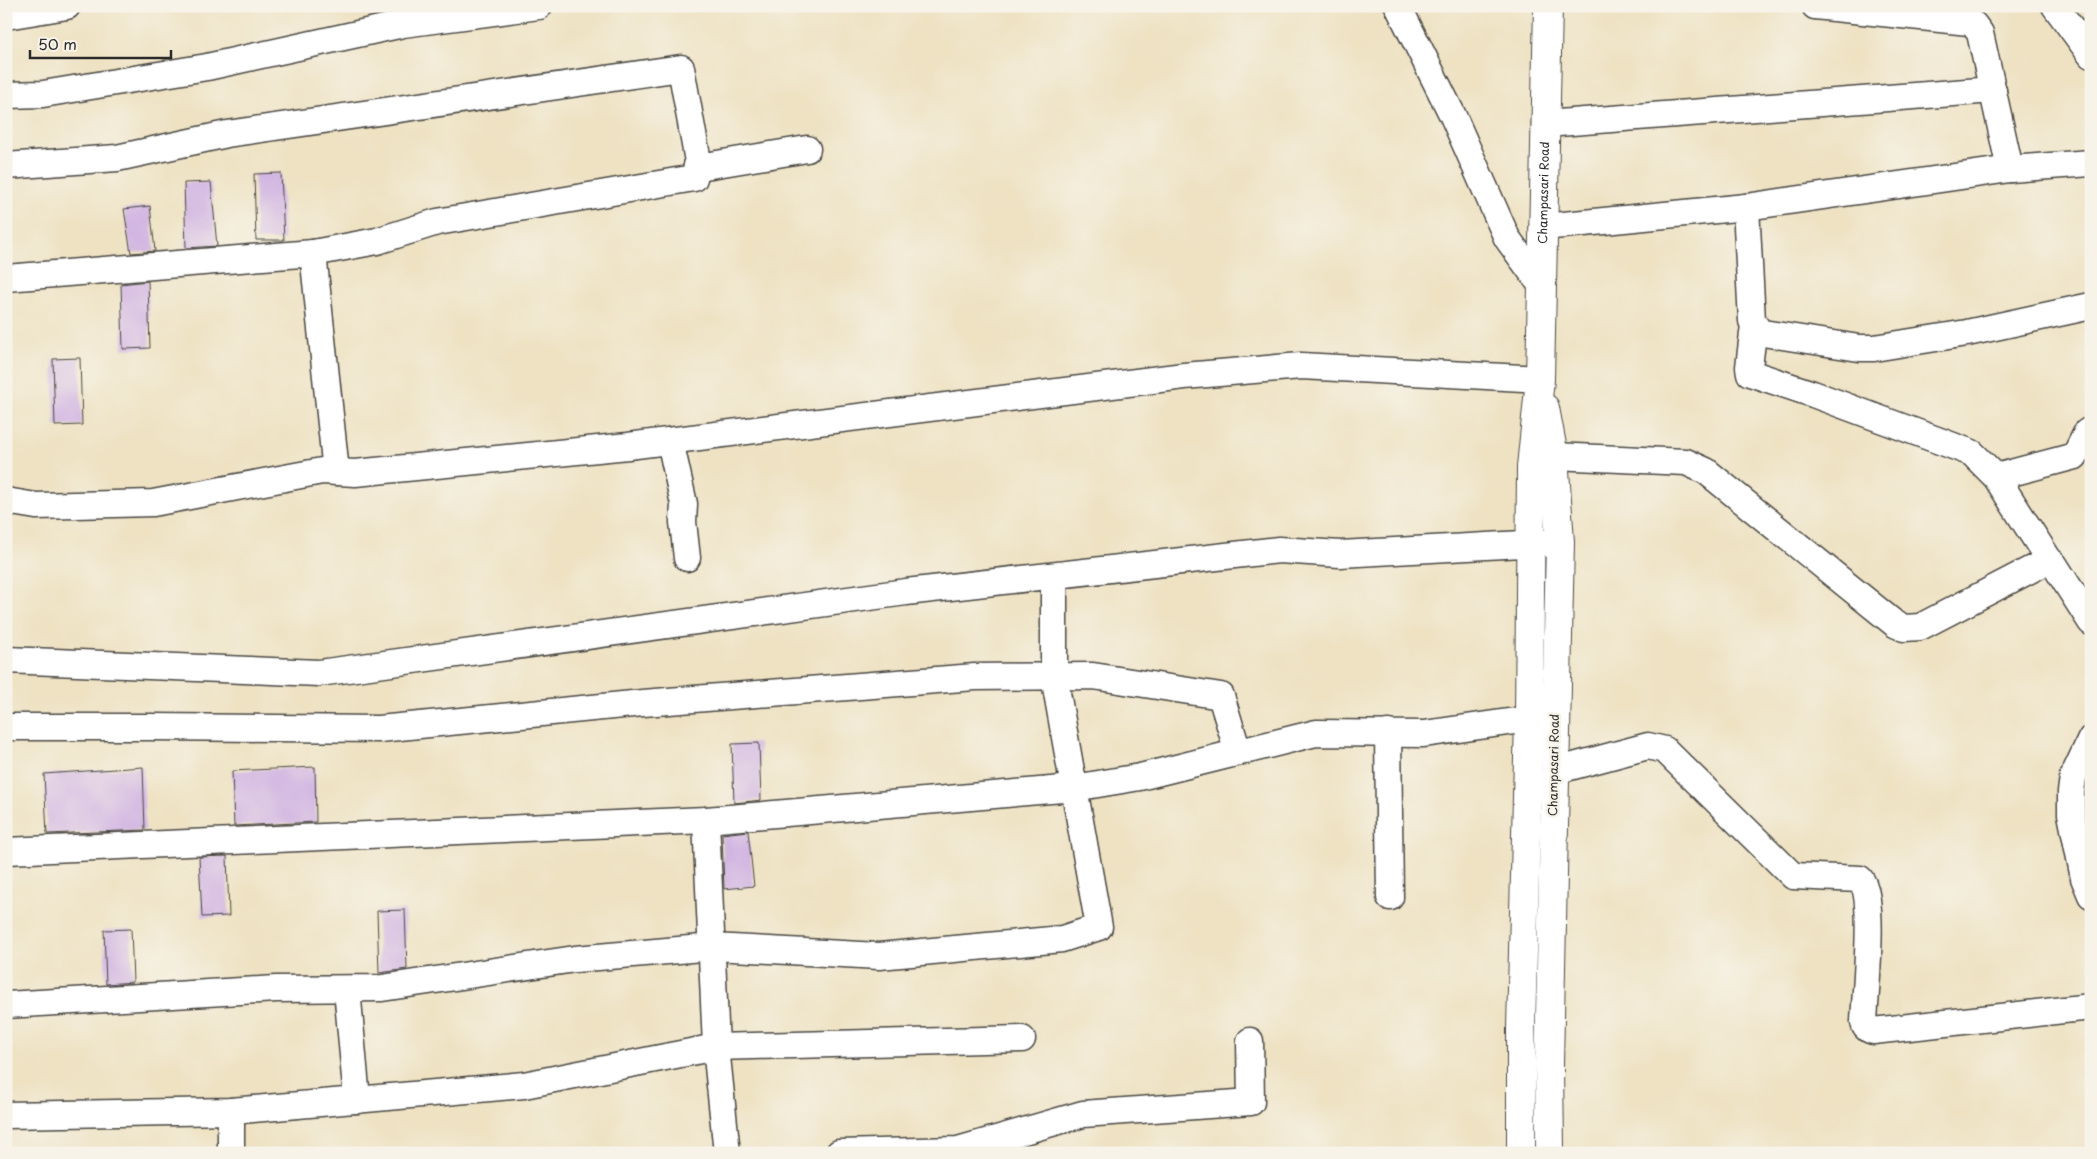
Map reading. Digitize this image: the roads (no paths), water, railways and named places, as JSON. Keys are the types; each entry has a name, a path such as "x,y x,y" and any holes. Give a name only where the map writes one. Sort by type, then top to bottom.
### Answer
{"main road":[{"name":"Champasari Road","path":"1548,6 1540,379 1532,448 1529,543 1542,719 1555,771 1549,1064 1550,1153"},
{"name":"Champasari Road","path":"1521,1153 1521,1028 1542,719 1560,542 1554,456 1540,379"}],"street":[{"path":"6,16 67,6"},
{"path":"6,95 43,94 207,66 403,24 539,6"},
{"path":"1398,6 1453,116 1507,238 1542,286"},
{"path":"1815,6 1960,14 1974,25 1980,33 2010,170"},
{"path":"2055,6 2091,55"},
{"path":"6,166 117,158 227,134 681,68 698,167 807,149"},
{"path":"1545,124 1993,90"},
{"path":"6,278 313,253 377,241 437,222 694,178 698,162"},
{"path":"1543,227 1746,208 2010,170 2091,163"},
{"path":"1746,208 1752,321 1759,331 1764,333 1866,348 1968,333 2091,306"},
{"path":"313,253 336,472"},
{"path":"1754,325 1749,367 1752,375 1813,394 1972,454 1996,477 2091,622"},
{"path":"6,501 36,506 153,503 322,471 355,474 670,440 1174,378 1301,366 1540,379"},
{"path":"1996,477 2075,456 2087,432 2091,430"},
{"path":"670,440 684,504 683,522 687,558"},
{"path":"1554,456 1686,462 1695,465 1706,471 1895,624 1904,628 1920,628 2049,560"},
{"path":"6,660 319,673 906,592 1279,550 1340,554 1560,542"},
{"path":"6,1005 276,989 382,988 575,959 713,947 880,956 1062,939 1099,927 1054,676 1054,576"},
{"path":"6,728 153,726 379,729 692,699 975,677 1093,676 1221,696 1238,752"},
{"path":"6,851 706,820 1074,788 1140,777 1316,733 1424,734 1542,719"},
{"path":"1388,734 1390,898"},
{"path":"2091,739 2073,777 2071,792 2071,814 2084,878 2091,895"},
{"path":"1555,771 1648,746 1657,747 1665,750 1793,876 1860,879 1864,884 1869,911 1864,1022 1868,1030 2091,1007"},
{"path":"706,820 716,1047 727,1153"},
{"path":"348,989 357,1100"},
{"path":"6,1115 231,1111 524,1085 716,1047 1022,1039"},
{"path":"839,1153 958,1150 1083,1114 1251,1102 1250,1041"},
{"path":"231,1111 231,1153"}]}
